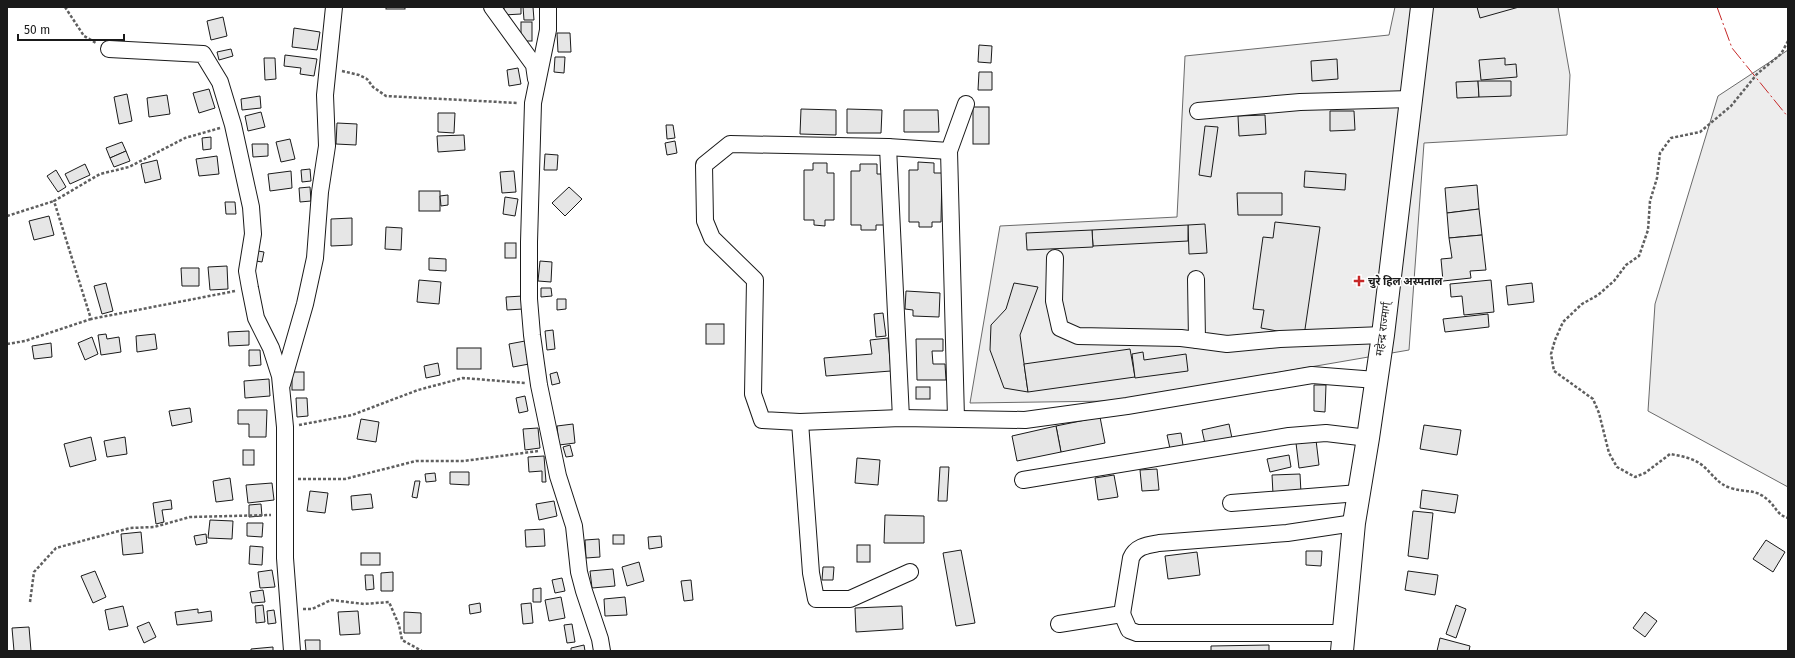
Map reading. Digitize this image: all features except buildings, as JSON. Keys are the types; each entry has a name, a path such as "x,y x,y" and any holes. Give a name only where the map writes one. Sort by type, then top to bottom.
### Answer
{"highway":[{"name":"महेन्द्र राज्मार्ग्","path":"1343,642 1354,524 1383,335 1422,7"}],"street":[{"path":"281,387 305,304 315,258 320,192 327,146 324,95 334,7"},
{"path":"492,7 534,65 536,85"},
{"path":"548,7 548,30 533,103 529,299 532,335 539,385 558,476 574,526 579,572 600,639 602,651"},
{"path":"109,49 204,54 220,82 233,125 251,207 253,234 247,271 256,318 271,348 280,376 285,427 285,558 292,651"},
{"path":"1198,111 1300,102 1411,99"},
{"path":"956,418 949,151 966,104"},
{"path":"949,151 888,147 730,144 704,165 705,221 712,238 755,280 753,394 762,420 800,422 901,418 1025,420 1127,406 1312,375 1376,380"},
{"path":"888,147 901,418"},
{"path":"1055,258 1054,301 1060,328 1078,336 1181,338 1227,344 1280,339 1383,335"},
{"path":"1196,279 1197,340"},
{"path":"800,422 811,572 816,599 850,600 910,572"},
{"path":"1023,480 1289,436 1326,433 1368,438"},
{"path":"1231,503 1359,493"},
{"path":"1343,642 1137,633 1129,630 1122,614 1131,558 1133,552 1142,547 1159,543 1287,534 1354,524"},
{"path":"1059,624 1122,614"}],"path":[{"path":"64,7 84,36 109,49"},
{"path":"1788,41 1781,54 1757,74 1731,106 1700,132 1671,138 1660,153 1657,178 1650,201 1648,230 1639,256 1626,266 1614,282 1598,295 1582,304 1563,322 1551,354 1554,371 1592,399 1599,413 1609,453 1617,467 1634,478 1645,473 1670,454 1687,456 1702,465 1717,481 1731,488 1753,491 1768,500 1781,516 1788,518"},
{"path":"328,67 359,75 386,96 533,103"},
{"path":"7,216 54,201 100,174 129,167 185,138 233,125"},
{"path":"54,201 91,319"},
{"path":"7,344 25,341 91,319 250,288"},
{"path":"285,427 352,415 418,390 463,378 539,385"},
{"path":"286,479 345,479 416,461 464,461 553,449"},
{"path":"30,602 34,572 56,548 130,528 154,527 190,517 286,515"},
{"path":"289,608 312,609 330,600 364,604 389,602 399,625 402,640 422,651"}],"shaded area":[{"path":"1395,7 1558,7 1570,75 1567,135 1424,143 1409,350 1113,401 970,403 1000,226 1177,217 1185,56 1389,35"},
{"path":"1788,50 1788,487 1648,411 1655,304 1718,96"}],"power":[{"path":"1717,7 1732,48 1788,117"}],"place":[{"name":"चुरे हिल अस्पताल","path":"1359,281"}]}
